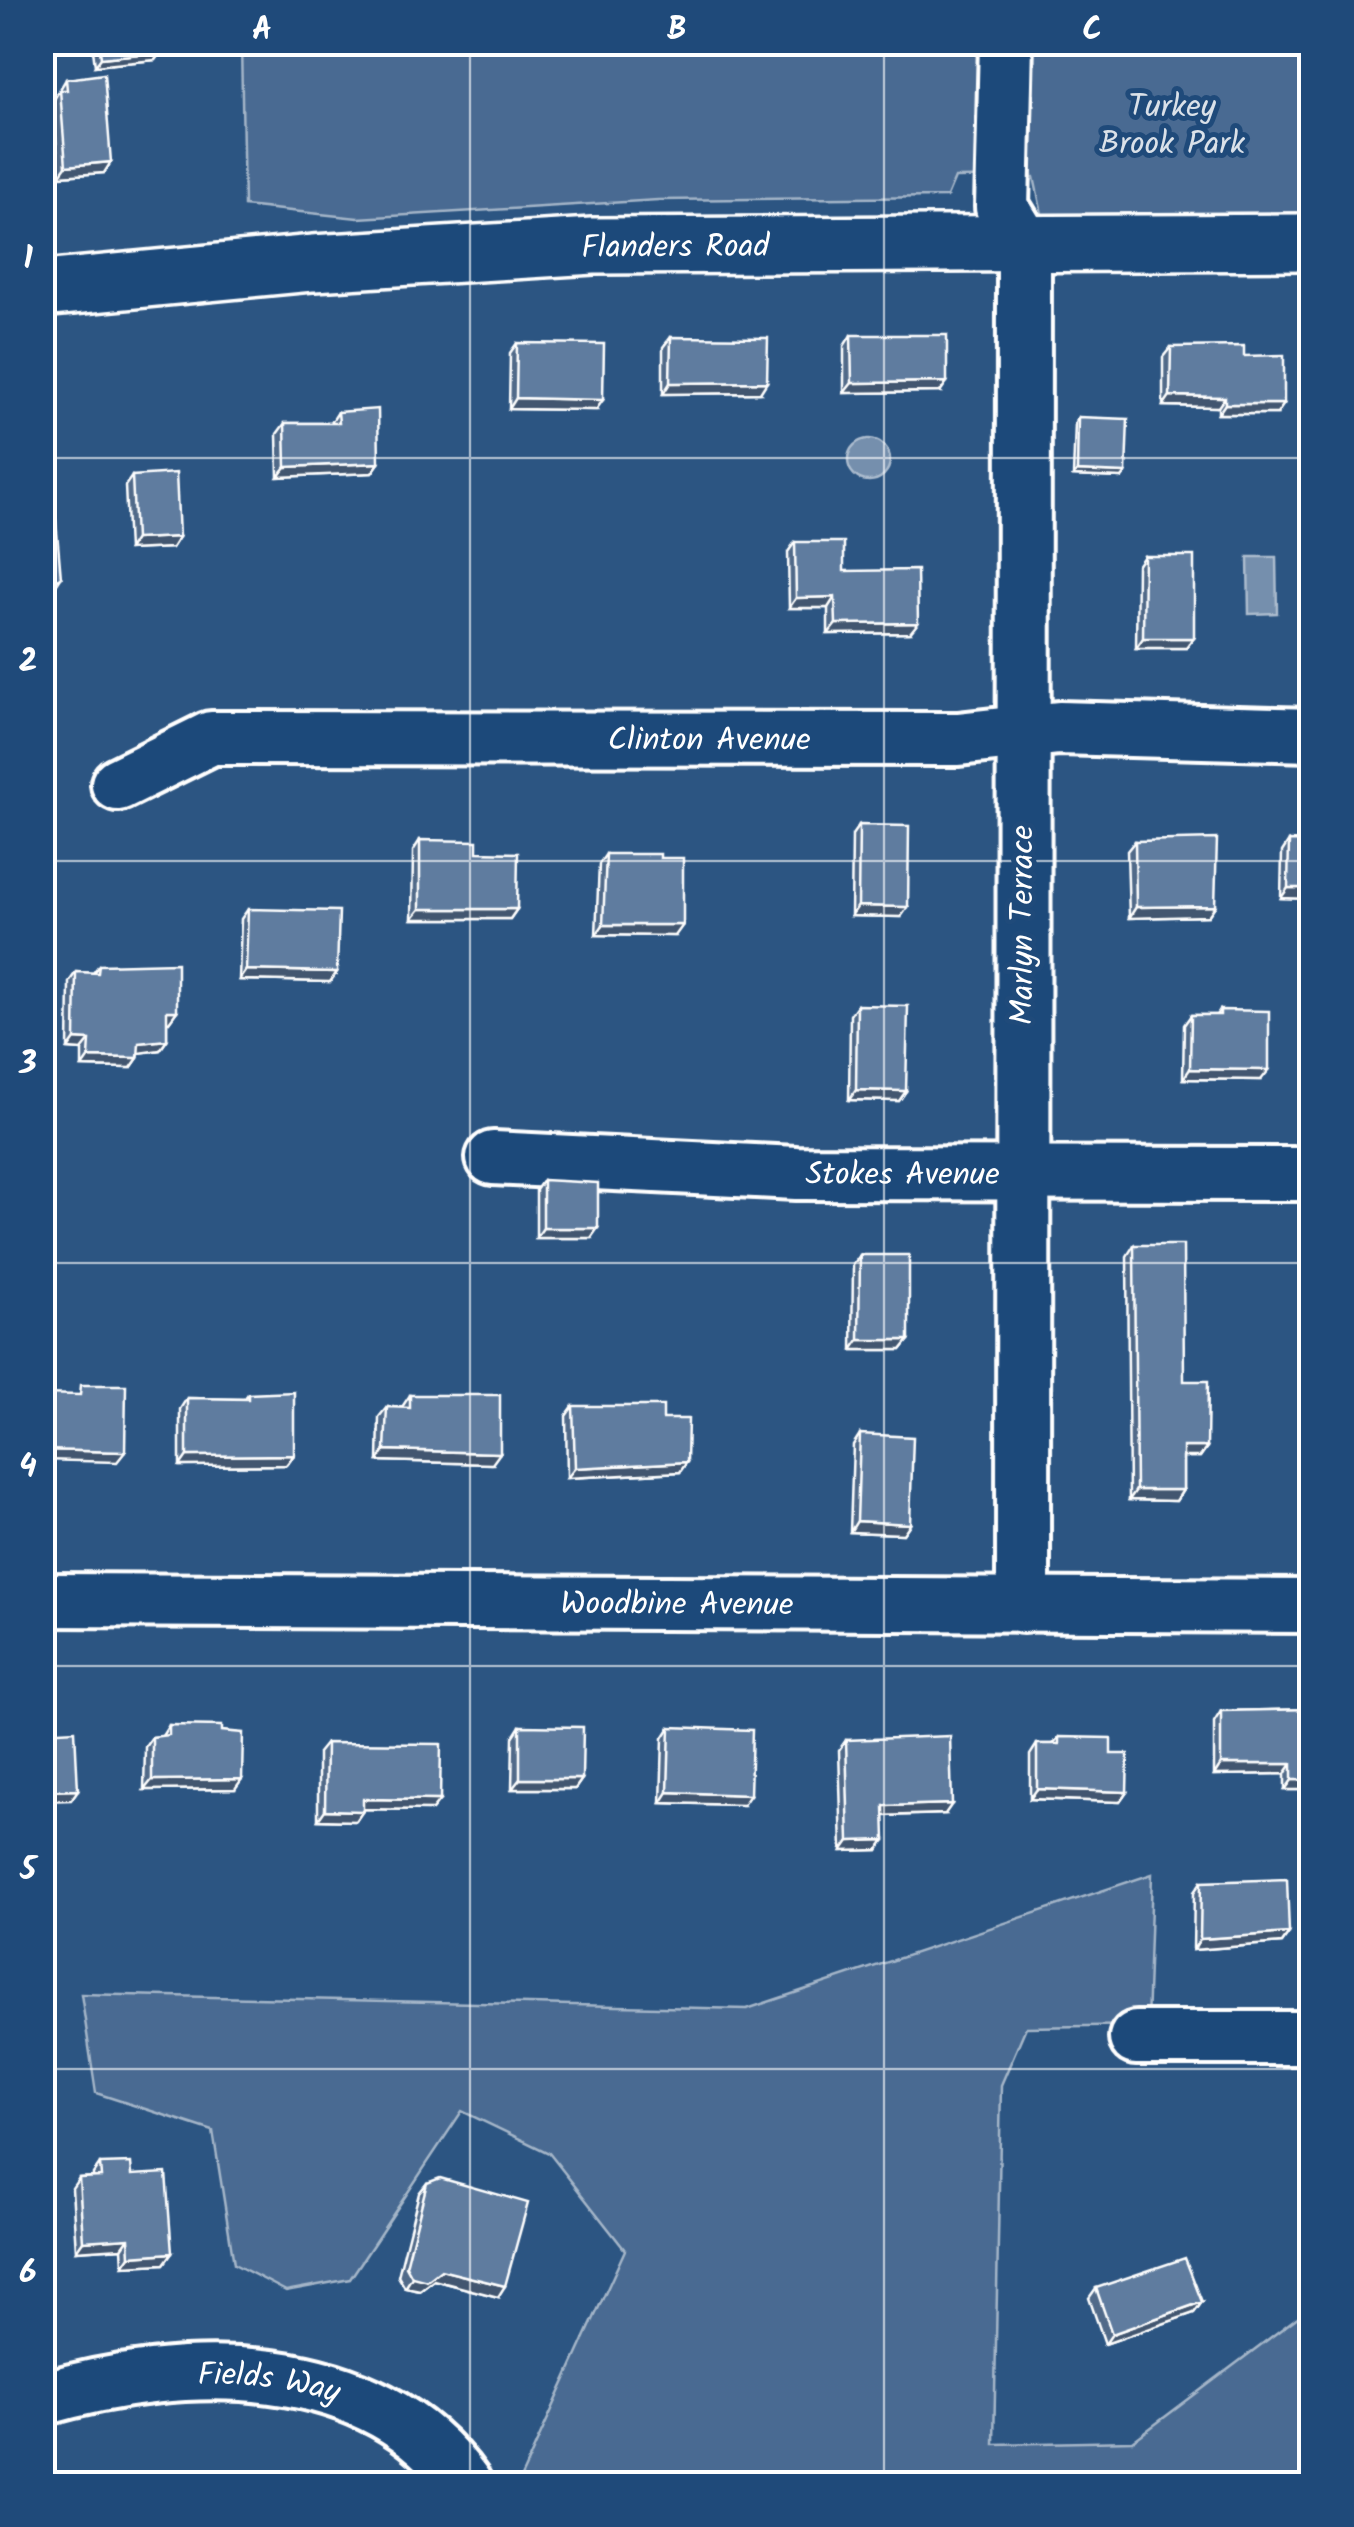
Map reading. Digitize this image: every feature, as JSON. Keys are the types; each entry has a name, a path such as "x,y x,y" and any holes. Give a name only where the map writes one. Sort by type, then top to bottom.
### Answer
{"main road":[{"name":"Flanders Road","path":"42,288 313,263 593,246 1312,242"}],"street":[{"path":"1006,42 1002,207 1024,243"},
{"name":"Marlyn Terrace","path":"1022,1606 1020,732 1024,243"},
{"name":"Clinton Avenue","path":"118,784 211,738 958,738 1058,728 1312,735"},
{"name":"Stokes Avenue","path":"493,1158 796,1173 1312,1174"},
{"name":"Woodbine Avenue","path":"42,1600 1312,1606"},
{"path":"1136,2038 1312,2038"},
{"name":"Fields Way","path":"42,2399 100,2386 176,2377 252,2376 300,2381 361,2400 402,2422 439,2451 464,2484"}],"green space":[{"name":"Turkey Brook Park","path":"241,43 1311,43 1311,222 1044,223 1034,177 955,178 947,197 658,200 358,218 244,206"},
{"path":"1152,1874 1147,2025 1026,2027 1001,2085 994,2444 1133,2441 1311,2307 1311,2484 518,2484 625,2250 549,2153 462,2111 350,2279 286,2291 234,2264 213,2131 96,2093 81,1994 747,2009"}],"shaded area":[{"path":"869,439 884,445 890,460 884,475 869,481 854,475 848,460 854,445"},
{"path":"1248,557 1276,557 1277,613 1249,614"}],"building":[{"path":"99,42 160,42 161,52 101,58"},
{"path":"104,74 111,162 66,166 60,90 67,90 66,79"},
{"path":"851,335 947,335 947,382 852,383"},
{"path":"671,337 768,338 767,382 670,383"},
{"path":"517,343 604,344 603,400 516,398"},
{"path":"1244,346 1244,356 1284,355 1284,404 1225,404 1225,397 1170,396 1171,347"},
{"path":"378,409 379,463 286,467 285,423 339,423 338,412"},
{"path":"1078,417 1128,419 1126,473 1077,471"},
{"path":"176,473 179,537 135,539 132,476"},
{"path":"56,520 61,578 42,580 42,521"},
{"path":"795,542 844,542 844,571 917,570 918,623 836,624 835,597 796,598"},
{"path":"1144,556 1194,556 1194,638 1143,638"},
{"path":"859,825 909,826 908,907 858,906"},
{"path":"1217,839 1215,906 1136,907 1135,841"},
{"path":"420,840 477,841 477,852 518,853 517,909 420,909"},
{"path":"1289,841 1312,842 1312,888 1288,888"},
{"path":"606,854 683,858 683,925 603,925"},
{"path":"248,909 339,911 337,972 246,970"},
{"path":"177,963 177,1011 167,1011 167,1040 139,1043 138,1058 89,1057 90,1040 75,1039 76,972 98,973 99,965"},
{"path":"857,1005 908,1006 906,1091 856,1090"},
{"path":"1220,1010 1269,1011 1269,1070 1190,1069 1191,1015 1220,1015"},
{"path":"543,1180 598,1183 598,1228 543,1228"},
{"path":"1134,1245 1183,1245 1184,1381 1208,1381 1207,1447 1183,1447 1183,1490 1136,1490"},
{"path":"860,1255 909,1255 909,1340 859,1340"},
{"path":"81,1385 126,1385 125,1452 42,1450 42,1394 80,1395"},
{"path":"294,1392 294,1455 187,1456 187,1398 248,1399 248,1394"},
{"path":"410,1395 500,1395 500,1453 385,1450 387,1407 410,1408"},
{"path":"573,1406 663,1406 663,1419 688,1419 687,1462 575,1468"},
{"path":"860,1434 913,1437 910,1524 857,1521"},
{"path":"1312,1709 1312,1780 1292,1780 1292,1764 1221,1764 1221,1711"},
{"path":"169,1725 222,1726 222,1731 243,1733 242,1779 152,1780 152,1737 169,1735"},
{"path":"520,1726 583,1727 582,1779 520,1779"},
{"path":"670,1727 752,1730 750,1795 668,1792"},
{"path":"75,1730 78,1790 42,1791 42,1732"},
{"path":"950,1736 952,1804 884,1806 885,1840 849,1841 846,1740"},
{"path":"1059,1737 1111,1738 1111,1754 1128,1754 1127,1792 1037,1789 1037,1744 1059,1744"},
{"path":"326,1743 441,1744 440,1800 363,1799 363,1811 325,1810"},
{"path":"1287,1879 1289,1933 1200,1939 1201,1882"},
{"path":"131,2163 132,2175 166,2173 172,2253 130,2256 129,2238 83,2241 79,2178 101,2177 100,2164"},
{"path":"440,2178 528,2203 505,2286 441,2270 427,2281 412,2277 406,2266 427,2183"},
{"path":"1185,2258 1202,2302 1112,2334 1096,2288"},
{"path":"205,2477 205,2481 243,2479 244,2484 161,2484 160,2479"}]}
